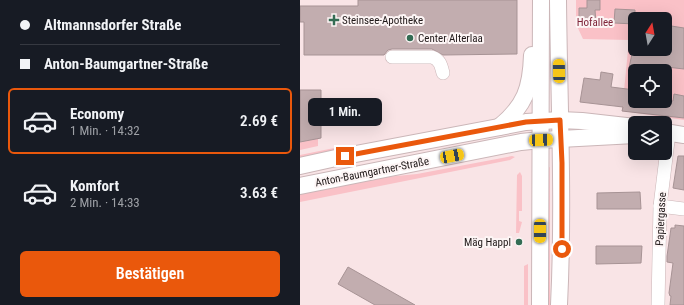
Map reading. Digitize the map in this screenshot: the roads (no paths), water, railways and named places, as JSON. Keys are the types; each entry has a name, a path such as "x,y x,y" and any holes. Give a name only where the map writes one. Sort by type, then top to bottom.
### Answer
{"main road":[{"path":"540,0 540,305"},
{"path":"498,128 511,117 524,99 531,72 535,9 540,0"},
{"path":"558,0 560,139 562,163 562,249 559,305"},
{"name":"Anton-Baumgartner-Straße","path":"300,166 345,156 541,121 582,121 628,126"},
{"name":"Anton-Baumgartner-Straße","path":"300,186 514,143 628,135"}],"street":[{"path":"392,57 432,57 441,63 443,73"},
{"name":"Papiergasse","path":"658,305 660,206 673,133"},
{"path":"660,206 684,209"}],"place":[{"name":"Steinsee-Apotheke","path":"334,20"},
{"name":"Center Alterlaa","path":"410,38"},
{"name":"Mäg Happl","path":"519,242"}],"park label":[{"name":"Hofallee","path":"595,22"}]}
